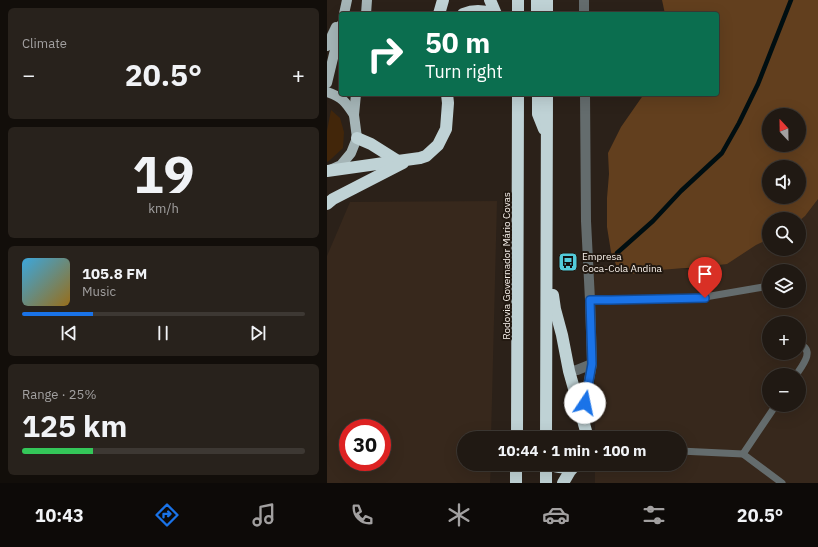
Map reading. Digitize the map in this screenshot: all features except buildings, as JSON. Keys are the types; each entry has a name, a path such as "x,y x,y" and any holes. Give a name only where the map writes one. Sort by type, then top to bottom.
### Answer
{"highway":[{"path":"440,12 443,0"},
{"path":"491,0 494,12"},
{"path":"518,12 519,0"},
{"path":"537,0 537,12"},
{"path":"547,0 547,12"},
{"path":"467,12 486,12"},
{"path":"327,171 426,156 438,145 446,129 449,103 447,96"},
{"name":"Rodovia Governador Mário Covas","path":"517,431 518,96"},
{"path":"538,96 539,114 547,136"},
{"path":"547,96 547,431"},
{"path":"357,138 371,144 398,161"},
{"path":"327,204 333,198 411,159"},
{"path":"547,259 555,309 569,371 586,431"},
{"path":"517,420 522,431"},
{"path":"516,471 516,483"},
{"path":"546,471 546,483"},
{"path":"563,483 570,471"}],"main road":[{"path":"344,12 347,0"},
{"path":"366,12 367,0"},
{"path":"327,46 339,23"},
{"path":"327,83 339,33"},
{"path":"327,92 337,96 347,104 354,115"},
{"path":"327,171 341,165 351,153 357,138 354,115 356,96"}],"street":[{"path":"584,0 584,12"},
{"path":"582,416 592,364 586,221 585,96"},
{"path":"569,371 577,370 592,364"}],"lane":[{"path":"590,300 705,298 762,287"},
{"path":"801,368 807,359 806,349"},
{"path":"743,454 771,412"},
{"path":"687,451 743,454 782,483"}],"shaded area":[{"path":"662,0 818,0 818,199 806,215 806,212 762,212 762,242 727,264 658,270 638,274 626,273 617,267 611,252 607,227 609,174 608,153 621,127 643,96 719,96 719,12 665,12"},
{"path":"331,110 340,118 344,132 343,148 327,162 327,131"},
{"path":"818,175 818,483 595,483 595,471 687,471 687,431 595,431 594,265 704,270 762,221 762,256 806,256 806,212 773,212 783,204 806,204 806,189"},
{"path":"497,201 491,431 457,431 457,471 491,471 490,483 327,483 327,256 350,202"}],"waterway":[{"path":"617,253 653,221 681,191 722,153 758,84 791,0"}],"place":[{"name":"Empresa Coca-Cola Andina","path":"568,262"}],"route":[{"path":"585,403 592,364 590,300 705,298"}]}
